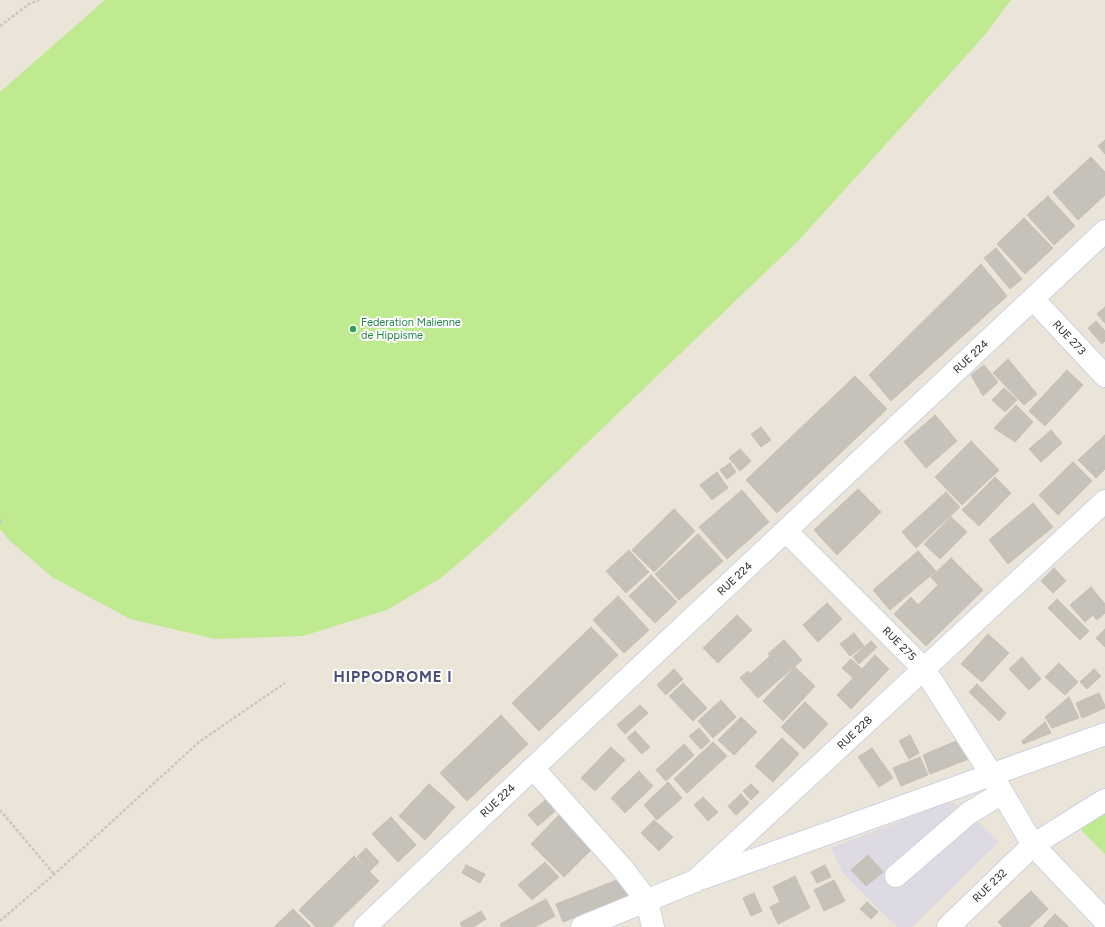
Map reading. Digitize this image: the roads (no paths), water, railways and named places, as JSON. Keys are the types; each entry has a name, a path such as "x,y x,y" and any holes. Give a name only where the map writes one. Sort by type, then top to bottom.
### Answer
{"street":[{"name":"RUE 224","path":"365,927 1105,231"},
{"name":"RUE 273","path":"1033,299 1105,376"},
{"name":"RUE 228","path":"582,927 695,881 1105,501"},
{"name":"RUE 275","path":"786,531 924,669 997,784 1033,845"},
{"path":"695,881 997,784 1105,734"},
{"path":"533,768 622,868 647,901 653,927"},
{"path":"896,876 969,813 997,784"},
{"name":"RUE 232","path":"948,927 1033,845 1105,800"},
{"path":"1033,845 1105,921"}],"place":[{"name":"Federation Malienne de Hippisme","path":"353,329"}],"district":[{"name":"HIPPODROME I","path":"393,678"}]}
